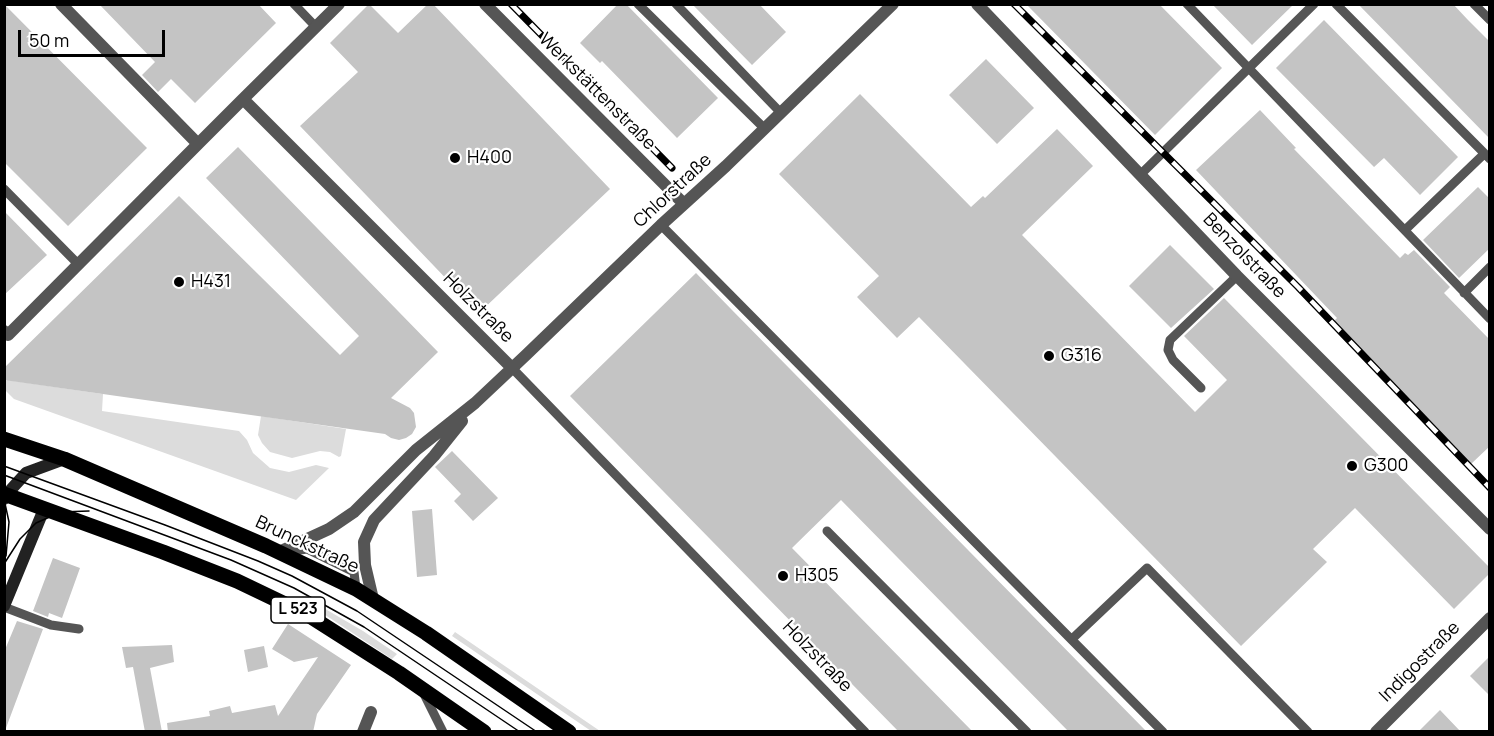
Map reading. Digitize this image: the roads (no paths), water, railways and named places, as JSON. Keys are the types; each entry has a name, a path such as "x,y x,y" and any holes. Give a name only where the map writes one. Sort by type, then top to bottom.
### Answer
{"main road":[{"name":"Brunckstraße","path":"4,440 64,459 279,552 356,589 442,643 569,732"},
{"path":"5,496 26,473 64,459"},
{"name":"L 523","path":"5,496 164,552 237,581 308,615 484,732"},
{"path":"4,606 44,508"}],"street":[{"path":"61,4 198,144"},
{"path":"4,331 8,335 339,4"},
{"name":"Werkstättenstraße","path":"485,4 684,204"},
{"name":"Chlorstraße","path":"279,552 329,529 354,512 422,446 475,403 765,129 893,4"},
{"name":"Benzolstraße","path":"977,4 1237,276 1490,529"},
{"name":"Holzstraße","path":"243,99 512,368"},
{"name":"Chlorstraße","path":"373,599 365,565 364,542 374,520 434,456 475,403"},
{"name":"Indigostraße","path":"1376,732 1490,618"},
{"path":"363,732 371,712"}],"lane":[{"path":"294,4 316,27"},
{"path":"638,4 765,129"},
{"path":"676,4 781,113"},
{"path":"1186,4 1490,319"},
{"path":"1140,175 1314,4"},
{"path":"1336,4 1487,157 1405,230"},
{"path":"1474,4 1490,20"},
{"path":"4,189 78,264"},
{"path":"661,225 1163,732"},
{"path":"1464,293 1490,267"},
{"path":"1202,388 1173,360 1168,350 1170,340 1237,276"},
{"name":"Holzstraße","path":"512,368 865,732"},
{"path":"827,531 1027,732"},
{"path":"1072,639 1147,568 1308,732"},
{"path":"4,606 51,625 79,629"},
{"path":"422,690 443,732"}],"tram line":[{"path":"4,466 165,525 292,576 357,611 537,732"},
{"path":"4,475 231,560 294,588 364,627 520,732"},
{"path":"4,499 9,522 6,556"},
{"path":"4,564 20,539 36,523 61,512 89,511"}],"railway":[{"path":"511,4 672,168"},
{"path":"1014,4 1298,287 1490,488"}],"place":[{"name":"H400","path":"455,158"},
{"name":"H431","path":"179,282"},
{"name":"G316","path":"1049,356"},
{"name":"G300","path":"1352,466"},
{"name":"H305","path":"783,576"}]}
